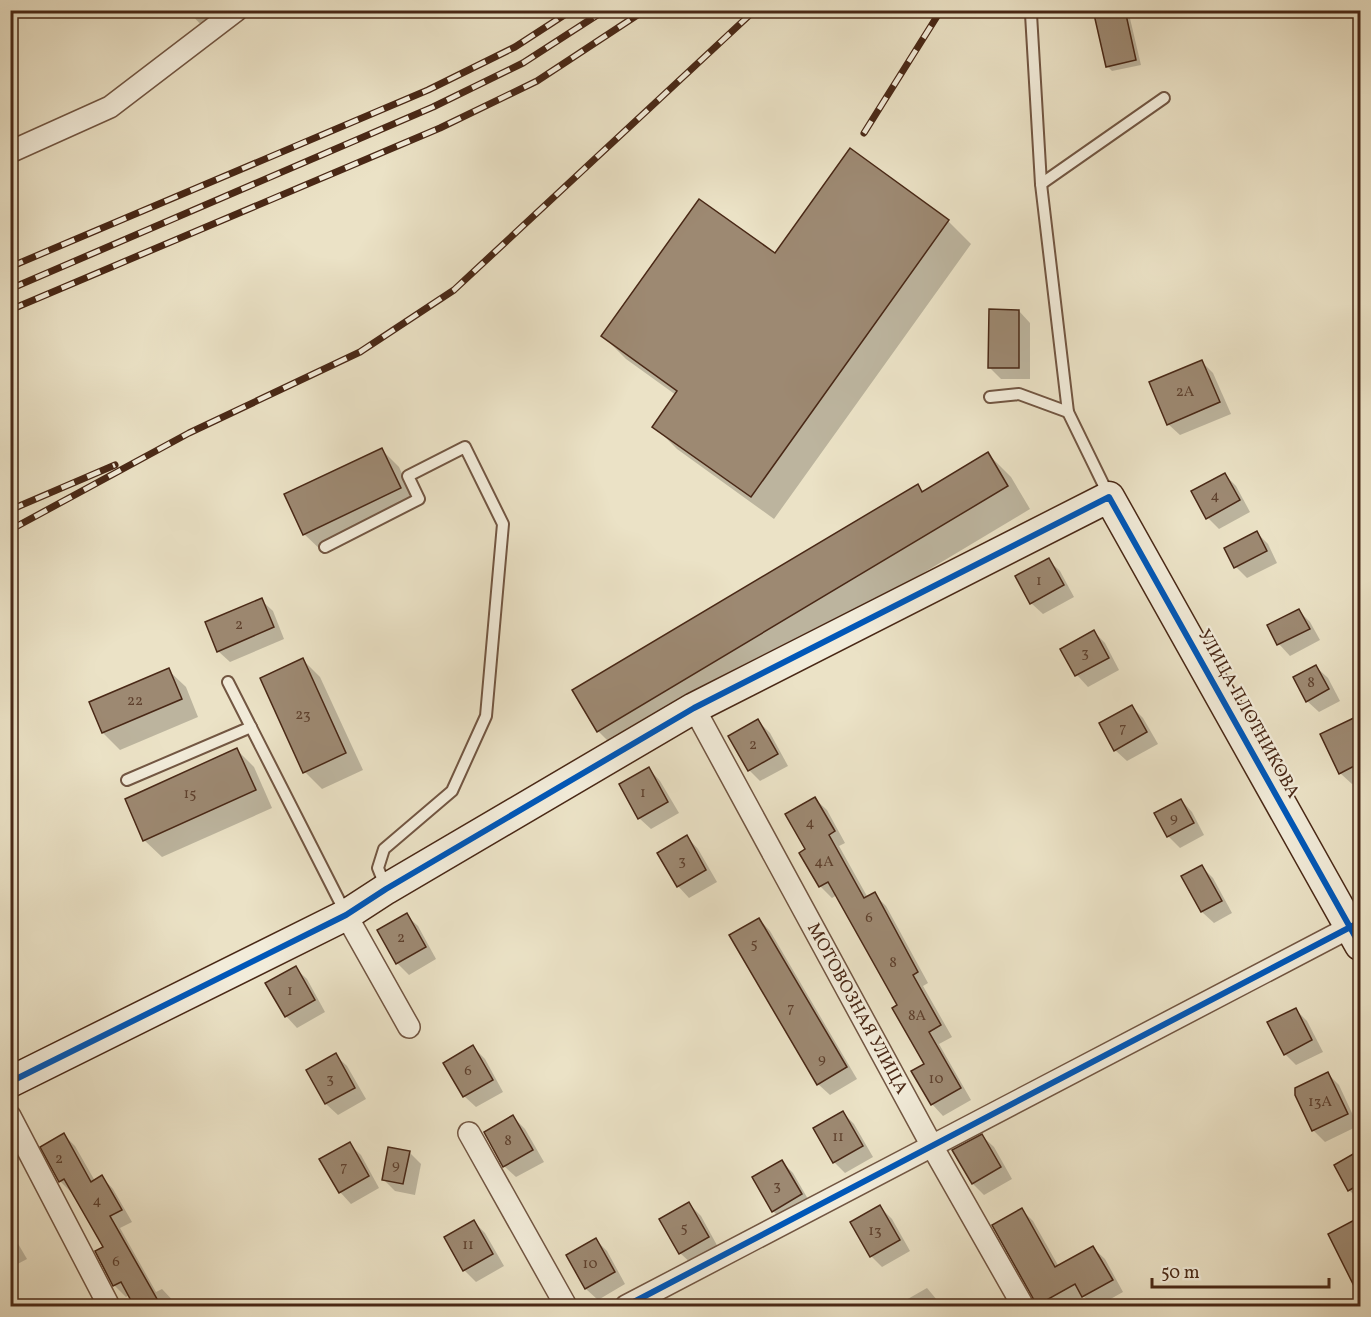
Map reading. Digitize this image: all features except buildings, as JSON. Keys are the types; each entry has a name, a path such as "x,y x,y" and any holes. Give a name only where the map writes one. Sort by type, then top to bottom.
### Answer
{"street":[{"path":"10,152 110,107 237,10"},
{"path":"10,1082 346,915 386,888 694,708 1109,497"},
{"name":"УЛИЦА ПЛОТНИКОВА","path":"1109,497 1357,932"},
{"name":"МОТОВОЗНАЯ УЛИЦА","path":"694,708 1023,1306"},
{"path":"346,915 409,1027"},
{"path":"626,1306 933,1146 1357,932"},
{"path":"10,1116 109,1306"},
{"path":"469,1133 566,1306"}],"lane":[{"path":"1033,12 1041,184 1068,412 1109,497"},
{"path":"1041,184 1164,98"},
{"path":"990,397 1019,394 1068,412"},
{"path":"325,547 419,499 408,476 465,447 503,525 486,716 452,791 384,849 378,868 386,888"},
{"path":"228,682 346,915"},
{"path":"127,780 251,727"}],"railway":[{"path":"10,267 428,90 515,47 572,10"},
{"path":"10,289 433,107 523,63 605,10"},
{"path":"10,310 440,128 537,81 645,10"},
{"path":"10,530 189,433 360,352 454,290 755,10"},
{"path":"864,133 941,10"},
{"path":"10,510 115,465"}],"cycle path":[{"path":"10,1082 346,915 386,889 694,708 1109,497 1360,945"},
{"path":"626,1306 1360,922"}]}
